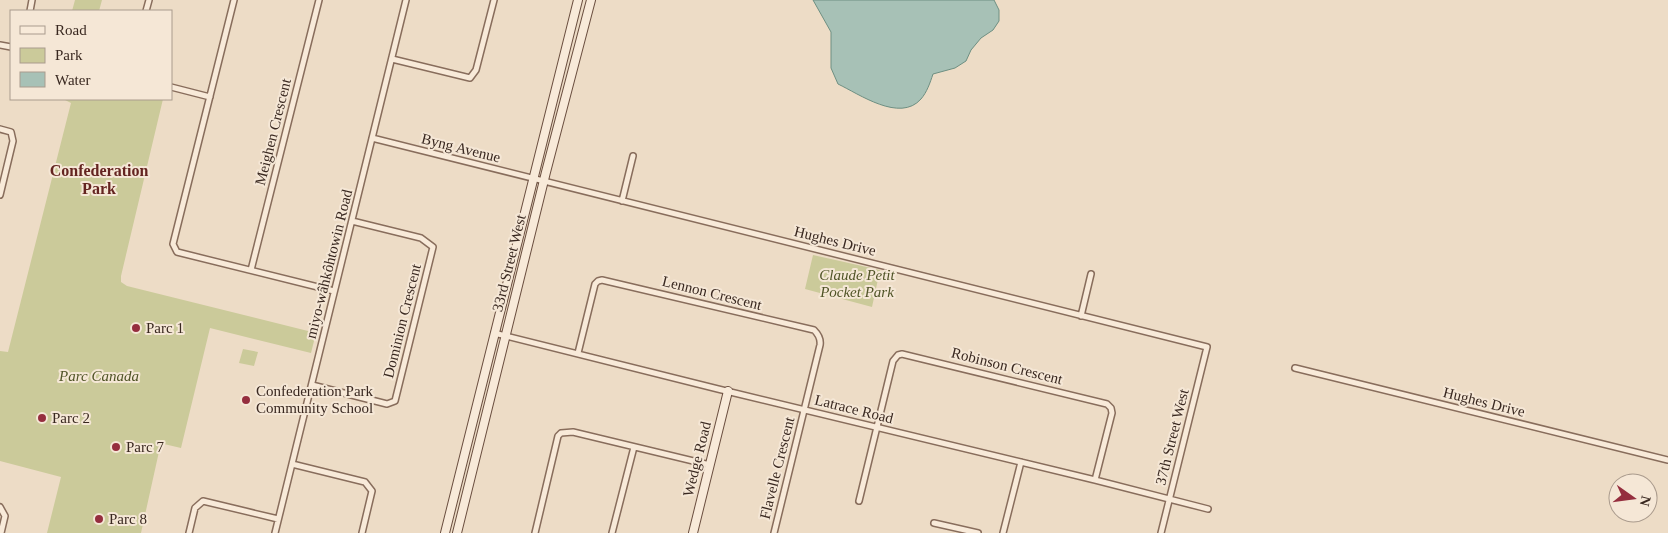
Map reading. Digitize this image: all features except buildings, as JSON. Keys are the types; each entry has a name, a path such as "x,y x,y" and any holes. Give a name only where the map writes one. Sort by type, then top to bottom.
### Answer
{"main road":[{"name":"33rd Street West","path":"457,533 591,0"},
{"name":"33rd Street West","path":"445,533 577,1"},
{"name":"Wedge Road","path":"693,533 728,391"}],"street":[{"path":"234,0 173,244 177,252 334,291"},
{"name":"Meighen Crescent","path":"251,270 319,0"},
{"name":"miyo-wâhkôhtowin Road","path":"275,533 406,0"},
{"path":"392,59 470,78 476,70 494,0"},
{"path":"172,87 210,97"},
{"path":"0,129 11,132 13,141 0,195"},
{"name":"Byng Avenue","path":"372,138 544,182"},
{"path":"622,201 633,156"},
{"name":"Hughes Drive","path":"544,182 1207,346"},
{"name":"Dominion Crescent","path":"312,385 387,404 395,401 424,285 433,247 421,238 352,221"},
{"path":"1081,316 1091,274"},
{"name":"Lennon Crescent","path":"578,353 595,284 602,280 814,330 820,337 820,346 804,409"},
{"name":"Latrace Road","path":"494,333 1208,509"},
{"name":"37th Street West","path":"1161,533 1207,346"},
{"name":"Robinson Crescent","path":"877,427 893,361 898,354 906,354 1107,404 1111,408 1112,413 1096,480"},
{"name":"Hughes Drive","path":"1295,368 1668,460"},
{"name":"Flavelle Crescent","path":"774,533 804,409"},
{"path":"859,501 877,427"},
{"path":"534,533 558,436 561,433 573,432 710,465"},
{"path":"612,533 634,447"},
{"path":"1003,533 1021,462"},
{"path":"292,464 365,482 372,491 362,533"},
{"path":"189,533 195,508 203,501 278,519"},
{"path":"0,507 5,516 1,533"},
{"path":"934,522 978,533"}],"green space":[{"path":"75,0 102,0 99,10 72,10"},
{"name":"Parc Canada","path":"65,100 163,100 121,282 127,286 316,333 311,353 210,328 181,448 164,444 160,447 141,533 47,533 61,477 0,461 0,351 8,352 71,103"},
{"name":"Claude Petit Pocket Park","path":"813,255 880,270 872,307 805,289"},
{"path":"243,349 258,352 254,366 239,363"}],"water":[{"path":"813,0 994,0 999,10 999,21 993,30 981,38 971,50 966,61 955,68 933,74 927,90 921,99 912,106 902,108 891,107 868,99 838,84 831,68 831,32"}],"place":[{"name":"Parc 1","path":"136,328"},
{"name":"Confederation Park Community School","path":"246,400"},
{"name":"Parc 2","path":"42,418"},
{"name":"Parc 7","path":"116,447"},
{"name":"Parc 8","path":"99,519"}],"district":[{"name":"Confederation Park","path":"99,179"}]}
